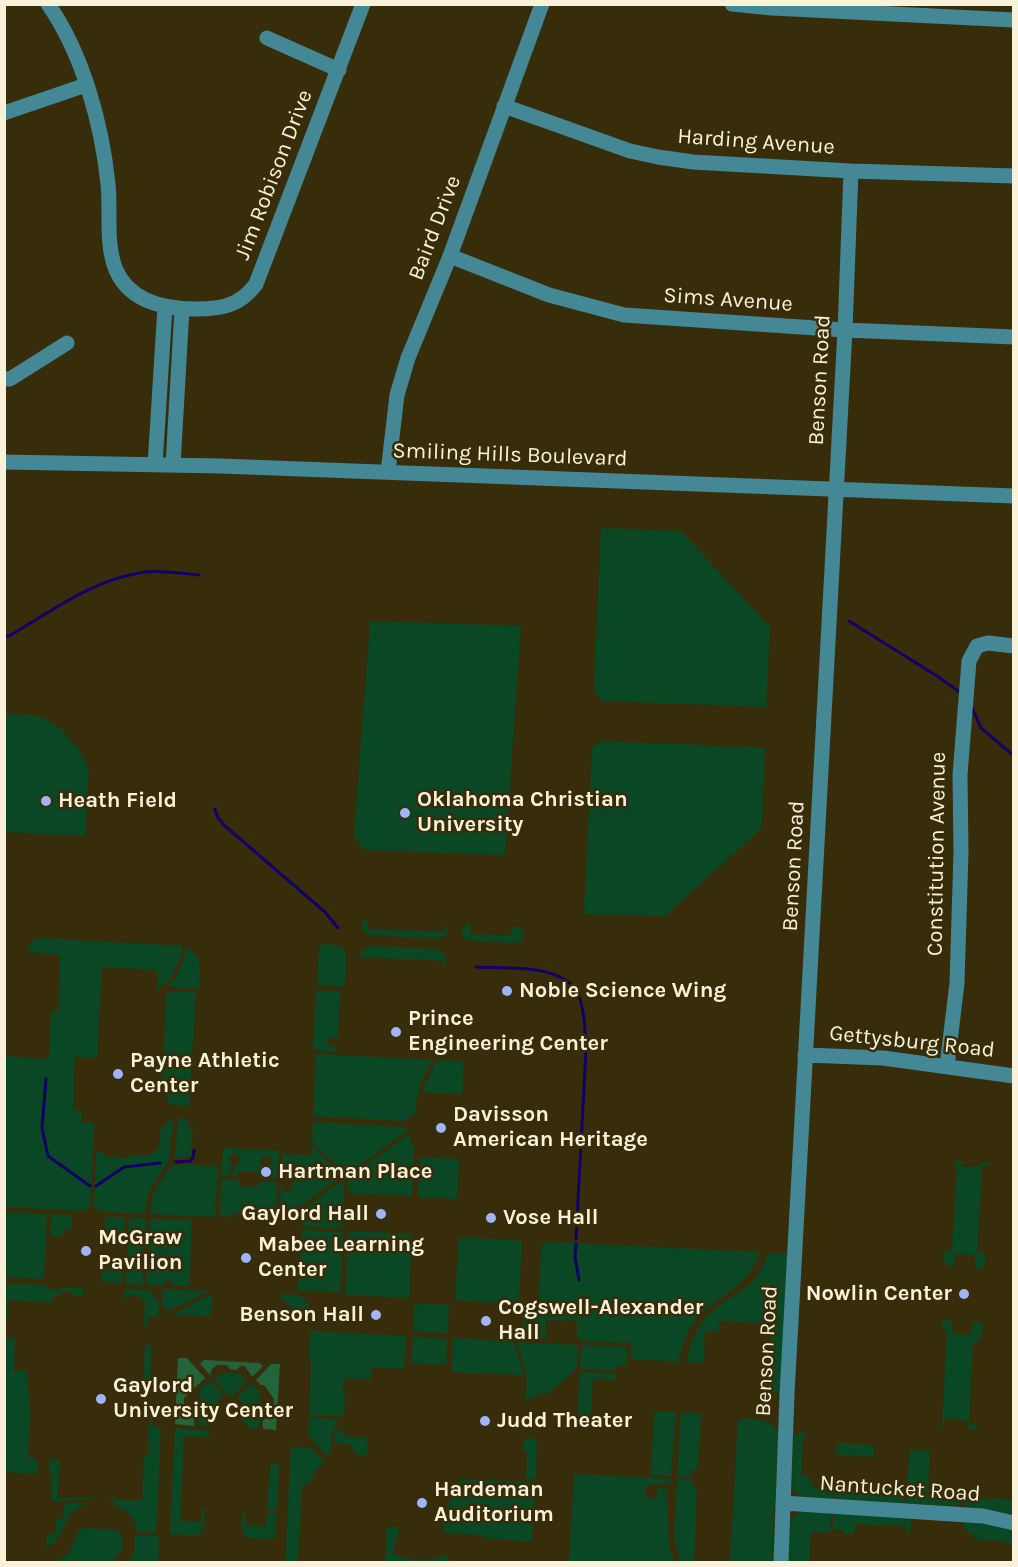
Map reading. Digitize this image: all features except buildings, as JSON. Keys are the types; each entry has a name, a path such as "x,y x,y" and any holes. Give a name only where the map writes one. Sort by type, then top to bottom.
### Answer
{"street":[{"name":"Jim Robison Drive","path":"48,4 72,48 100,127 109,185 110,249 116,270 132,292 141,298 165,307 182,309 227,307 243,299 255,284 363,4"},
{"name":"Baird Drive","path":"388,472 397,395 408,358 450,256 542,4"},
{"path":"732,4 1014,20"},
{"path":"267,38 339,70"},
{"path":"4,113 86,84"},
{"name":"Harding Avenue","path":"504,106 630,151 658,158 851,171 1014,177"},
{"name":"Benson Road","path":"781,1563 805,1055 845,330 851,171"},
{"name":"Sims Avenue","path":"450,256 549,295 624,315 845,330 1014,337"},
{"path":"155,465 165,307"},
{"path":"173,465 182,309"},
{"path":"4,379 10,379 68,344"},
{"name":"Smiling Hills Boulevard","path":"4,462 388,472 1014,496"},
{"name":"Constitution Avenue","path":"947,1066 957,983 961,852 960,775 969,661 977,646 988,643 1014,646"},
{"name":"Gettysburg Road","path":"805,1055 883,1058 1014,1076"},
{"name":"Nantucket Road","path":"783,1503 983,1516 1014,1523"}],"green space":[{"path":"601,528 681,531 770,627 766,707 602,701 594,691"},
{"path":"370,621 521,626 505,855 365,850 354,837"},
{"name":"Heath Field","path":"5,714 40,716 61,729 78,748 89,770 85,836 5,832"},
{"path":"600,741 765,748 762,828 665,916 584,914 592,749"},
{"path":"368,920 368,929 444,932 445,923 448,931 446,936 438,939 368,935 361,928 363,921"},
{"path":"466,924 470,924 470,934 511,936 512,927 517,927 523,930 523,937 521,941 514,943 469,940 463,938 461,932"},
{"path":"37,938 183,946 174,971 157,990 157,970 102,967 97,1058 75,1057 73,1110 82,1111 81,1122 94,1123 90,1208 86,1208 86,1211 5,1207 5,1056 49,1059 51,1011 59,1011 60,955 27,952 30,944"},
{"path":"321,944 336,945 344,949 346,956 345,987 317,985"},
{"path":"371,946 436,949 445,957 446,969 444,969 444,961 361,957 359,965 361,951"},
{"path":"188,947 199,958 200,988 167,987 178,974"},
{"path":"316,990 340,991 338,1037 331,1037 328,1040 329,1046 335,1047 337,1052 313,1050"},
{"path":"171,991 196,992 189,1106 171,1105 162,1090 166,995"},
{"path":"316,1054 432,1060 419,1086 419,1092 417,1092 416,1113 404,1121 313,1116"},
{"path":"435,1060 464,1061 462,1094 423,1092"},
{"path":"178,1118 186,1118 189,1130 193,1130 191,1156 175,1158"},
{"path":"173,1119 169,1160 149,1191 144,1214 98,1211 98,1208 94,1208 96,1152 103,1153 107,1157 127,1158 132,1155 151,1155 159,1147 161,1129"},
{"path":"313,1122 403,1127 407,1131 347,1174 312,1144"},
{"path":"410,1134 410,1142 414,1144 412,1196 349,1193 348,1177"},
{"path":"312,1147 343,1176 281,1219 279,1217 281,1183 285,1192 291,1190 293,1184 289,1170 283,1171 281,1178 282,1154 311,1156"},
{"path":"223,1148 279,1151 277,1178 270,1178 267,1168 272,1162 270,1157 262,1156 260,1162 266,1178 259,1177 259,1172 240,1172 239,1176 231,1176 240,1160 239,1155 233,1154 228,1159 233,1167 228,1176 221,1176"},
{"path":"420,1157 459,1159 457,1199 418,1197"},
{"path":"954,1161 965,1161 960,1166 976,1167 983,1162 990,1162 989,1165 982,1165 977,1252 983,1253 986,1257 984,1266 980,1270 975,1268 975,1255 955,1254 954,1265 951,1268 943,1260 944,1253 952,1250 957,1165"},
{"path":"192,1164 207,1167 218,1165 215,1217 151,1214 154,1194 171,1166"},
{"path":"221,1179 239,1180 239,1186 258,1187 259,1181 277,1182 275,1219 265,1218 264,1214 231,1213 230,1217 220,1216"},
{"path":"344,1180 344,1208 332,1208 331,1215 344,1216 343,1228 302,1227 302,1210"},
{"path":"4,1212 47,1214 44,1279 5,1277"},
{"path":"52,1214 72,1215 72,1230 63,1229 64,1236 50,1236"},
{"path":"105,1217 125,1217 123,1246 108,1245 112,1233 104,1233"},
{"path":"129,1218 146,1218 142,1285 125,1284"},
{"path":"149,1219 192,1220 189,1286 173,1286 171,1281 167,1280 162,1286 146,1284 147,1259 153,1255 148,1248"},
{"path":"302,1230 343,1232 340,1292 298,1291"},
{"path":"349,1231 412,1234 409,1298 345,1295"},
{"path":"459,1237 522,1241 519,1304 455,1300"},
{"path":"543,1242 760,1252 753,1268 742,1281 705,1311 693,1324 684,1340 679,1362 633,1359 631,1343 579,1341 577,1321 546,1320 547,1339 523,1338 524,1309 541,1309 539,1299"},
{"path":"768,1253 785,1253 787,1256 780,1393 767,1392 770,1335 760,1334 760,1323 720,1321 719,1332 705,1331 704,1361 702,1363 686,1362 694,1337 702,1323 720,1305 755,1279"},
{"path":"107,1258 123,1258 121,1283 101,1282 101,1270 110,1271"},
{"path":"4,1283 47,1285 47,1289 59,1290 61,1287 83,1288 83,1297 75,1296 71,1292 62,1292 58,1296 53,1296 53,1302 8,1300 5,1327"},
{"path":"125,1289 149,1290 159,1302 158,1317 148,1317 147,1329 144,1329 145,1300 135,1295 124,1299"},
{"path":"163,1289 208,1292 170,1310 162,1307"},
{"path":"281,1294 300,1295 310,1306 310,1316 305,1321 279,1296"},
{"path":"212,1296 211,1316 172,1315"},
{"path":"414,1304 449,1305 448,1333 413,1331"},
{"path":"946,1319 952,1322 953,1333 971,1335 975,1321 983,1326 980,1341 973,1342 969,1424 978,1425 977,1429 968,1429 968,1420 944,1419 944,1428 934,1427 942,1426 947,1330 941,1329"},
{"path":"310,1331 406,1336 404,1369 372,1368 371,1380 347,1378 342,1386 345,1394 344,1416 309,1415"},
{"path":"413,1337 447,1339 446,1365 411,1363"},
{"path":"6,1338 15,1338 14,1370 27,1371 30,1416 28,1458 37,1459 37,1474 5,1472"},
{"path":"453,1338 514,1342 524,1375 452,1372"},
{"path":"517,1342 578,1345 577,1368 548,1394 540,1393 525,1402 527,1376"},
{"path":"145,1345 152,1345 148,1402 142,1402"},
{"path":"581,1345 627,1347 627,1366 617,1366 617,1370 580,1369"},
{"path":"178,1358 187,1358 205,1378 184,1398 188,1413 194,1419 194,1426 175,1424"},
{"path":"204,1360 259,1363 263,1366 252,1377 245,1366 240,1366 237,1370 230,1369 227,1365 217,1365 212,1369 210,1375 200,1364"},
{"path":"271,1364 280,1364 276,1430 263,1429 263,1421 273,1410 274,1399 264,1385 256,1380"},
{"path":"580,1372 616,1374 616,1380 593,1379 590,1429 577,1427"},
{"path":"222,1373 240,1374 247,1381 232,1396 228,1396 214,1380"},
{"path":"209,1381 224,1396 216,1403 214,1420 209,1425 198,1425 199,1414 194,1407 200,1399 200,1389"},
{"path":"251,1384 260,1391 259,1402 263,1406 258,1429 249,1428 243,1422 244,1405 237,1397"},
{"path":"654,1412 676,1412 671,1476 651,1475"},
{"path":"681,1412 701,1413 698,1468 692,1470 691,1477 677,1476"},
{"path":"149,1418 155,1428 161,1428 156,1533 136,1531 130,1515 115,1506 115,1501 109,1500 109,1498 142,1501 144,1455 148,1455"},
{"path":"309,1418 339,1420 332,1433 331,1454 325,1454 308,1434"},
{"path":"738,1419 766,1422 775,1427 778,1432 772,1560 770,1562 730,1562"},
{"path":"341,1424 340,1431 344,1436 368,1438 367,1455 357,1455 357,1450 352,1450 352,1444 334,1443 335,1435"},
{"path":"175,1428 205,1430 209,1433 208,1450 207,1437 184,1436 180,1521 201,1522 201,1509 205,1509 204,1528 198,1536 170,1534"},
{"path":"800,1432 813,1434 803,1435 801,1476 811,1477 811,1487 894,1492 895,1483 905,1483 903,1503 800,1496 793,1489 792,1483 794,1436"},
{"path":"524,1438 537,1439 536,1479 526,1478 527,1451 523,1451"},
{"path":"837,1443 874,1445 873,1457 836,1455"},
{"path":"291,1447 312,1448 324,1462 316,1469 310,1484 302,1484 298,1562 285,1562"},
{"path":"910,1450 930,1451 928,1492 921,1492 907,1481"},
{"path":"50,1459 60,1460 58,1498 93,1497 93,1500 52,1501"},
{"path":"270,1464 279,1464 277,1511 267,1510"},
{"path":"574,1474 671,1479 671,1483 648,1485 644,1493 647,1498 652,1499 658,1496 656,1488 667,1489 669,1545 674,1562 569,1562"},
{"path":"460,1479 535,1482 532,1541 485,1539 484,1535 444,1533 443,1516"},
{"path":"677,1479 693,1480 692,1485 697,1488 694,1562 680,1562 674,1538"},
{"path":"907,1483 920,1494 957,1496 960,1503 956,1506 905,1503"},
{"path":"960,1497 1013,1500 1013,1514 965,1506"},
{"path":"87,1503 70,1514 59,1538 46,1549 47,1533 56,1533 56,1519 63,1519 64,1504"},
{"path":"243,1511 246,1511 246,1525 266,1526 267,1513 276,1513 275,1539 247,1538 242,1531"},
{"path":"804,1512 831,1513 830,1533 811,1532 809,1562 788,1562 790,1525 797,1515"},
{"path":"833,1513 909,1518 910,1533 907,1535 906,1526 855,1524 854,1534 844,1534 844,1530 833,1529"},
{"path":"968,1521 1013,1529 1013,1546 1001,1541 976,1539 963,1527 963,1523"},
{"path":"387,1527 400,1527 392,1553 419,1560 446,1555 450,1562 385,1562"},
{"path":"80,1528 119,1530 123,1543 116,1559 113,1562 55,1562 69,1553"},
{"path":"135,1535 159,1536 158,1562 128,1562 134,1552"}],"waterway":[{"path":"4,636 9,636 85,592 117,578 150,572 199,575"},
{"path":"849,621 961,693"},
{"path":"972,708 981,728 1014,756"},
{"path":"215,809 218,818 225,826 325,912 338,928"},
{"path":"476,967 517,968 547,972 571,984 578,994 583,1014 586,1049 576,1239"},
{"path":"46,1079 42,1128 48,1156 90,1186"},
{"path":"176,1162 190,1161 194,1150"},
{"path":"96,1186 124,1167 160,1163"},
{"path":"576,1244 575,1257 579,1280"}],"place":[{"name":"Heath Field","path":"46,801"},
{"name":"Oklahoma Christian University","path":"405,813"},
{"name":"Noble Science Wing","path":"507,991"},
{"name":"Prince Engineering Center","path":"396,1032"},
{"name":"Payne Athletic Center","path":"118,1074"},
{"name":"Davisson American Heritage","path":"441,1128"},
{"name":"Hartman Place","path":"266,1172"},
{"name":"Gaylord Hall","path":"381,1214"},
{"name":"Vose Hall","path":"491,1218"},
{"name":"McGraw Pavilion","path":"86,1251"},
{"name":"Mabee Learning Center","path":"246,1258"},
{"name":"Nowlin Center","path":"964,1294"},
{"name":"Benson Hall","path":"376,1315"},
{"name":"Cogswell-Alexander Hall","path":"486,1321"},
{"name":"Gaylord University Center","path":"101,1399"},
{"name":"Judd Theater","path":"485,1421"},
{"name":"Hardeman Auditorium","path":"422,1503"}]}
